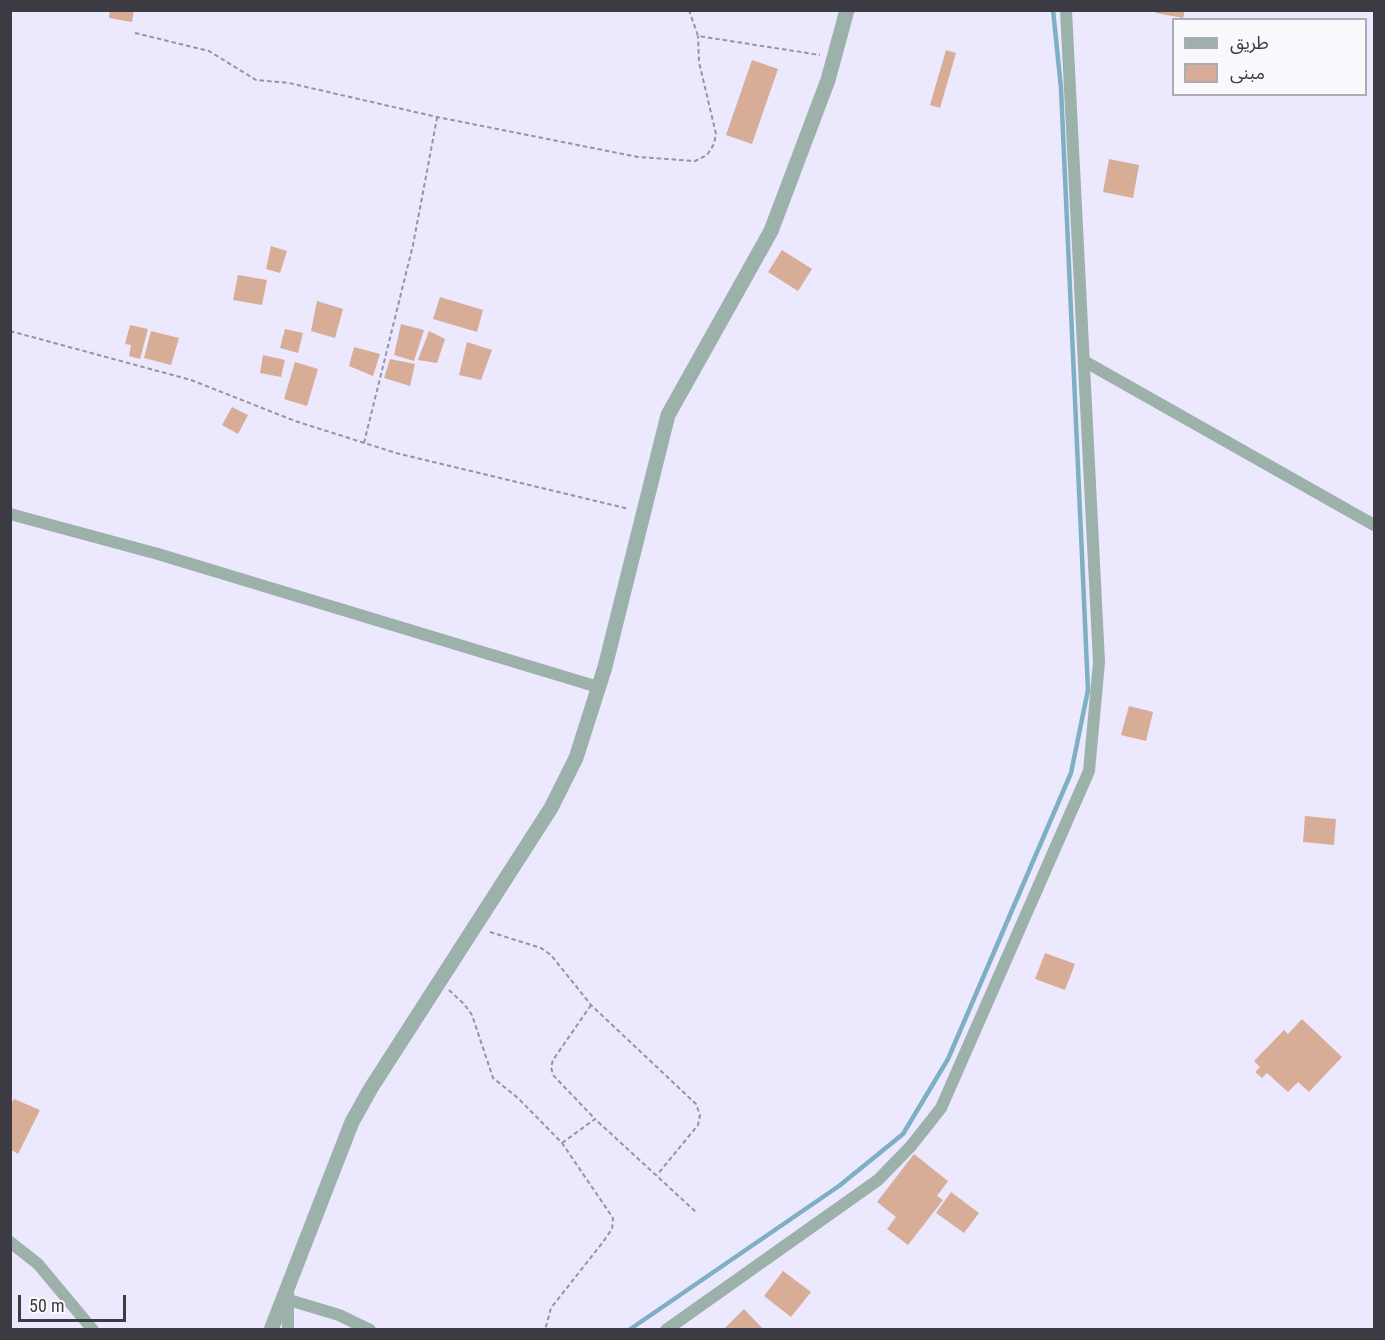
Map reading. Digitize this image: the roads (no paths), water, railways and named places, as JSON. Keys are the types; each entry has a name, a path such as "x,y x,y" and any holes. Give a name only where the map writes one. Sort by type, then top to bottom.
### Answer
{"street":[{"path":"271,1329 352,1122 371,1088 551,808 571,768 598,687 668,415 771,231 834,58 847,10"},
{"path":"666,1329 878,1180 911,1146 941,1108 1089,771 1099,662 1066,10"},
{"path":"1084,361 1374,525"},
{"path":"10,514 158,554 598,687"},
{"path":"10,1242 38,1264 93,1329"},
{"path":"288,1283 288,1329"},
{"path":"289,1300 339,1315 370,1329"}],"waterway":[{"path":"629,1330 839,1186 903,1134 948,1059 1071,773 1088,690 1061,88 1053,10"}]}
